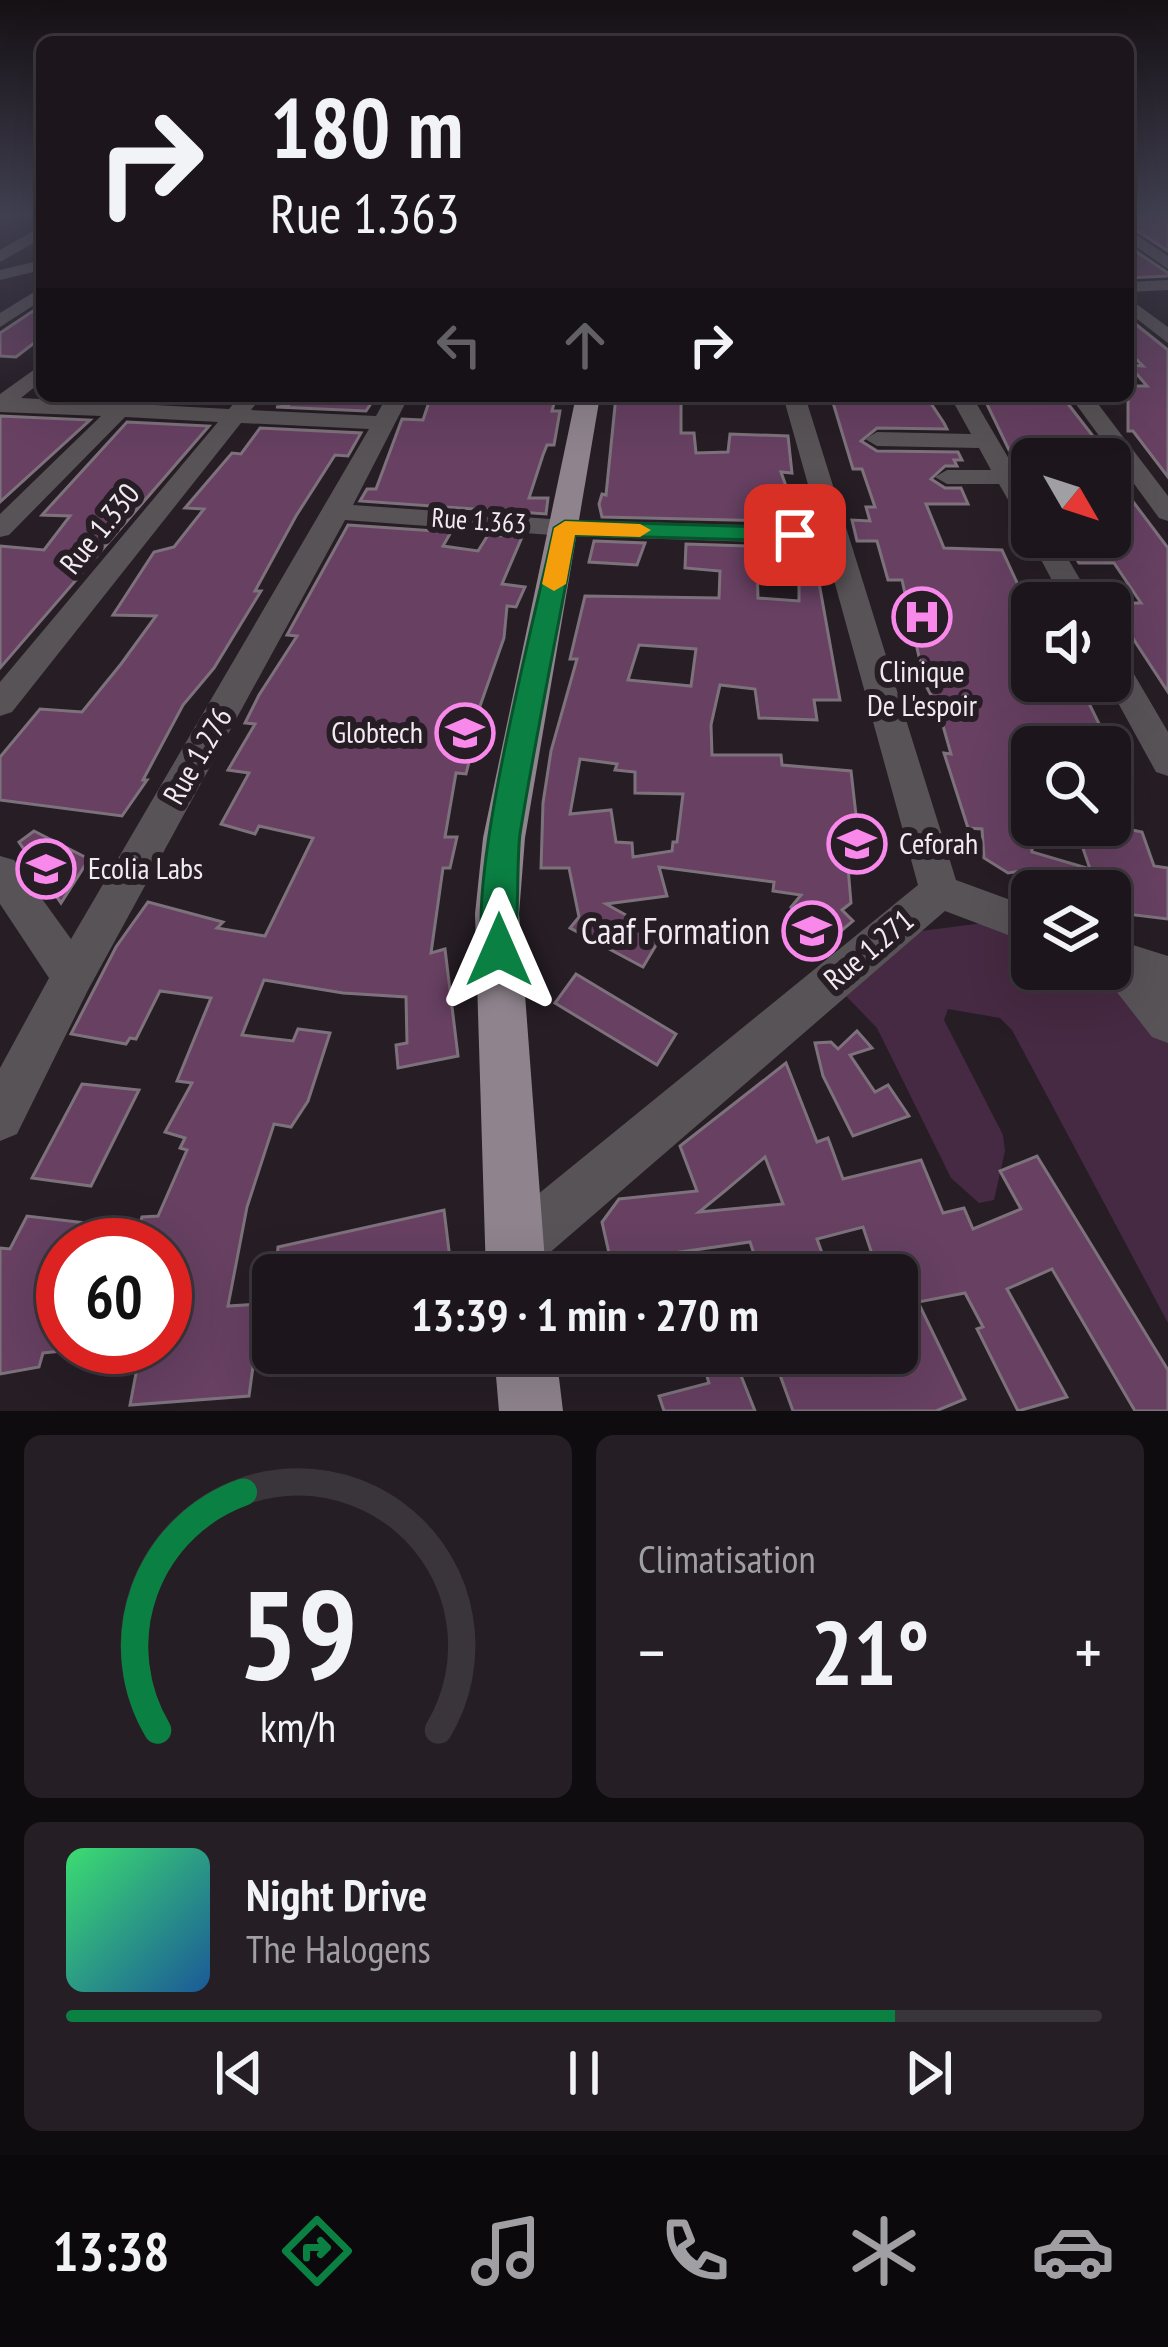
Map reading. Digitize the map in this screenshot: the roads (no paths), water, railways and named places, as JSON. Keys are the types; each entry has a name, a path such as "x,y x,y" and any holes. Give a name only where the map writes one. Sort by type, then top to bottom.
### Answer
{"main road":[{"path":"515,1254 497,914 504,838 587,402"},
{"path":"527,1374 531,1411"}],"street":[{"path":"1134,287 1168,285"},
{"path":"0,320 36,296"},
{"path":"1134,308 1168,338"},
{"path":"0,404 36,375"},
{"name":"Rue 1.271","path":"524,1254 940,890 796,402"},
{"path":"964,402 1011,484"},
{"path":"1085,402 1168,513"},
{"path":"0,404 390,409"},
{"path":"0,529 125,404"},
{"name":"Rue 1.330","path":"0,704 243,406"},
{"name":"Rue 1.276","path":"0,1117 73,976 338,512 390,409"},
{"path":"877,439 986,441"},
{"path":"947,477 1007,477"},
{"name":"Rue 1.363","path":"338,512 565,528 837,536"},
{"path":"1131,697 1168,764"},
{"path":"0,872 73,976"},
{"path":"940,890 1011,918"},
{"path":"1131,964 1168,976"},
{"path":"1131,978 1168,1022"}],"place":[{"name":"Clinique De L'espoir","path":"922,617"},
{"name":"Globtech","path":"465,733"},
{"name":"Ceforah","path":"857,844"},
{"name":"Ecolia Labs","path":"46,869"},
{"name":"Caaf Formation","path":"812,931"}]}
